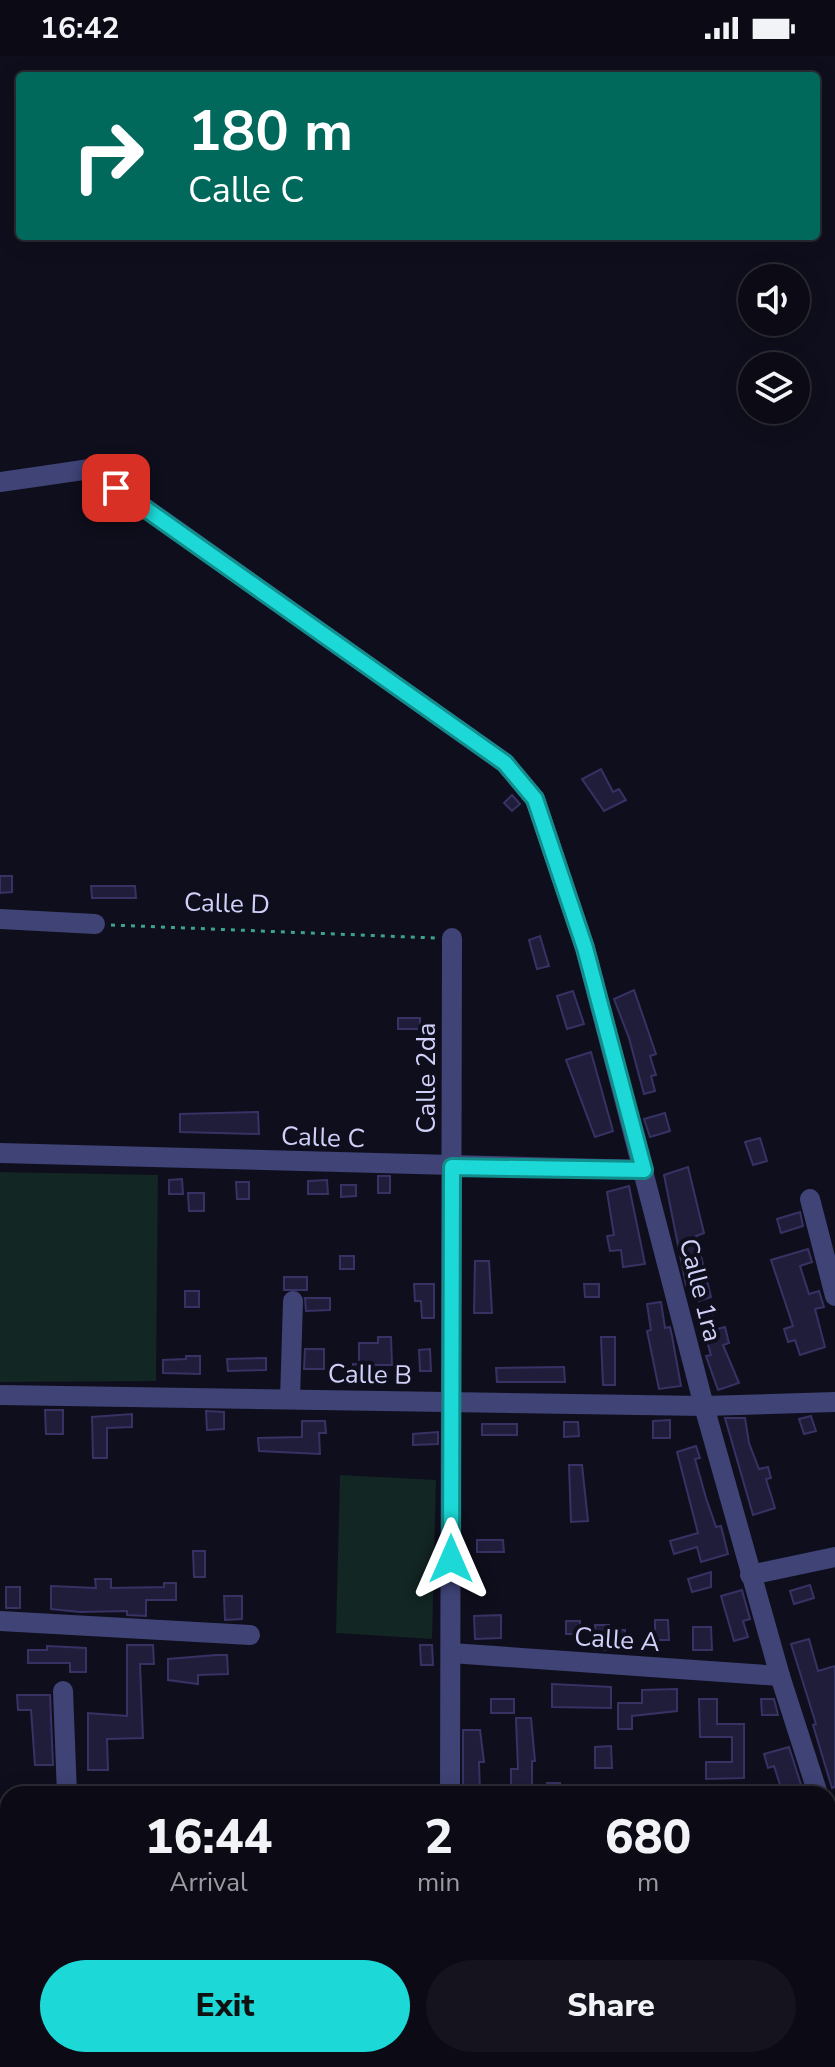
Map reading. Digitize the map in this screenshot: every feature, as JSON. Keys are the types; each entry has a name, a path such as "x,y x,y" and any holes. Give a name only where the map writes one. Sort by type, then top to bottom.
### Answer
{"street":[{"name":"Calle 1ra","path":"0,482 90,469 505,763 535,799 585,948 750,1575 815,1786"},
{"path":"0,919 95,924"},
{"name":"Calle 2da","path":"450,1786 452,938"},
{"name":"Calle C","path":"0,1153 644,1170"},
{"path":"810,1199 835,1296"},
{"path":"290,1399 293,1301"},
{"name":"Calle B","path":"0,1395 704,1406 835,1402"},
{"path":"750,1575 835,1557"},
{"path":"0,1621 250,1635"},
{"name":"Calle A","path":"451,1653 780,1676"},
{"path":"63,1691 67,1786"}],"path":[{"name":"Calle D","path":"95,924 452,938"}],"green space":[{"path":"0,1172 158,1175 156,1381 0,1382"},
{"path":"340,1475 436,1480 432,1639 336,1633"}],"building":[{"path":"601,769 613,792 619,789 626,800 604,811 582,779"},
{"path":"512,795 520,804 512,811 504,803"},
{"path":"0,876 12,876 12,892 0,893"},
{"path":"91,886 135,886 136,898 92,898"},
{"path":"540,936 549,966 537,969 529,940"},
{"path":"634,990 656,1054 650,1056 656,1075 651,1076 655,1091 644,1094 629,1038 614,999"},
{"path":"573,991 584,1024 567,1029 557,996"},
{"path":"398,1018 420,1018 420,1029 398,1029"},
{"path":"591,1052 613,1131 595,1137 566,1060"},
{"path":"258,1112 259,1134 180,1132 180,1114"},
{"path":"665,1113 670,1131 650,1137 644,1119"},
{"path":"760,1138 767,1161 753,1165 745,1142"},
{"path":"688,1167 704,1233 696,1236 711,1297 699,1301 693,1283 686,1285 664,1175"},
{"path":"378,1176 390,1176 390,1193 378,1193"},
{"path":"182,1179 183,1194 169,1194 169,1180"},
{"path":"327,1180 328,1194 308,1194 308,1181"},
{"path":"236,1182 249,1182 249,1199 237,1199"},
{"path":"341,1185 356,1185 356,1196 341,1197"},
{"path":"629,1186 645,1264 623,1267 621,1250 610,1251 607,1236 614,1235 607,1192"},
{"path":"188,1193 204,1193 204,1211 189,1211"},
{"path":"800,1212 803,1226 781,1233 777,1219"},
{"path":"808,1249 812,1262 800,1266 809,1294 819,1291 824,1307 815,1309 825,1347 800,1355 795,1340 788,1342 784,1329 793,1326 771,1260"},
{"path":"340,1256 354,1256 354,1269 340,1269"},
{"path":"475,1261 489,1261 492,1313 474,1313"},
{"path":"284,1277 307,1277 307,1290 284,1290"},
{"path":"414,1284 434,1284 434,1318 422,1318 421,1301 415,1301"},
{"path":"584,1284 599,1284 599,1297 585,1297"},
{"path":"185,1291 199,1291 199,1307 185,1307"},
{"path":"305,1298 330,1298 330,1310 306,1311"},
{"path":"661,1302 665,1328 670,1327 681,1386 659,1389 647,1331 651,1330 647,1304"},
{"path":"710,1307 717,1329 725,1327 729,1343 723,1345 739,1383 718,1390 706,1356 711,1355 698,1311"},
{"path":"378,1337 391,1337 392,1365 368,1365 368,1384 353,1384 353,1364 359,1364 359,1343 378,1343"},
{"path":"601,1337 615,1337 615,1385 603,1385"},
{"path":"305,1349 324,1349 324,1369 304,1369"},
{"path":"430,1349 431,1371 420,1371 419,1350"},
{"path":"186,1356 200,1356 200,1374 163,1373 163,1360 186,1359"},
{"path":"266,1358 266,1370 228,1371 227,1359"},
{"path":"564,1367 565,1382 497,1382 496,1368"},
{"path":"45,1410 63,1410 63,1434 46,1434"},
{"path":"206,1411 224,1412 224,1429 207,1430"},
{"path":"132,1414 132,1427 107,1428 107,1458 93,1458 92,1417"},
{"path":"811,1416 816,1431 804,1434 799,1419"},
{"path":"725,1418 745,1418 749,1443 759,1469 768,1467 771,1478 766,1479 775,1508 753,1515"},
{"path":"670,1420 670,1438 653,1438 653,1421"},
{"path":"302,1421 325,1421 326,1433 319,1433 320,1454 259,1451 258,1438 302,1437"},
{"path":"564,1422 578,1422 579,1436 564,1437"},
{"path":"482,1424 517,1424 517,1435 482,1435"},
{"path":"438,1432 438,1444 413,1445 413,1434"},
{"path":"696,1446 700,1458 695,1459 706,1498 716,1527 721,1526 728,1554 701,1562 697,1547 674,1554 670,1541 698,1533 677,1452"},
{"path":"569,1465 582,1465 588,1521 571,1522"},
{"path":"477,1540 503,1540 504,1552 477,1552"},
{"path":"193,1551 205,1551 205,1577 194,1577"},
{"path":"711,1572 711,1587 692,1592 688,1579"},
{"path":"95,1579 111,1579 111,1588 164,1587 164,1583 176,1583 176,1600 146,1600 146,1616 127,1615 127,1611 51,1609 51,1586 96,1588"},
{"path":"810,1585 814,1598 794,1604 790,1591"},
{"path":"6,1587 20,1587 20,1608 6,1608"},
{"path":"742,1590 750,1619 743,1621 748,1637 734,1641 721,1596"},
{"path":"224,1596 242,1596 242,1619 225,1620"},
{"path":"501,1615 501,1638 475,1639 474,1616"},
{"path":"655,1620 668,1620 669,1640 655,1640"},
{"path":"566,1621 580,1621 580,1634 566,1634"},
{"path":"595,1625 609,1625 609,1630 625,1630 625,1650 595,1650"},
{"path":"693,1627 711,1627 712,1650 693,1650"},
{"path":"809,1639 818,1671 835,1666 835,1786 831,1786 791,1644"},
{"path":"127,1645 153,1645 154,1664 140,1664 143,1738 107,1739 108,1770 88,1770 88,1713 127,1716"},
{"path":"420,1645 432,1645 433,1665 421,1665"},
{"path":"47,1646 86,1648 86,1672 70,1672 70,1663 28,1663 28,1650 47,1650"},
{"path":"227,1655 228,1674 198,1675 198,1684 168,1680 168,1659"},
{"path":"552,1684 611,1687 611,1708 552,1707"},
{"path":"677,1689 677,1711 632,1716 632,1729 618,1729 618,1703 642,1703 642,1690"},
{"path":"17,1695 50,1695 53,1765 35,1765 31,1710 18,1710"},
{"path":"491,1699 514,1699 514,1713 491,1713"},
{"path":"699,1699 717,1699 717,1724 744,1724 744,1778 706,1779 706,1762 732,1762 732,1737 700,1737"},
{"path":"761,1699 774,1699 778,1715 762,1715"},
{"path":"516,1718 531,1718 535,1761 532,1761 532,1786 511,1786 511,1769 518,1769"},
{"path":"463,1730 480,1730 484,1762 479,1762 480,1786 463,1786"},
{"path":"611,1746 612,1768 595,1768 595,1747"},
{"path":"789,1747 801,1786 780,1786 774,1766 768,1768 764,1754"}],"route":[{"path":"116,488 505,763 535,799 585,948 644,1170 452,1167 451,1559"}]}
